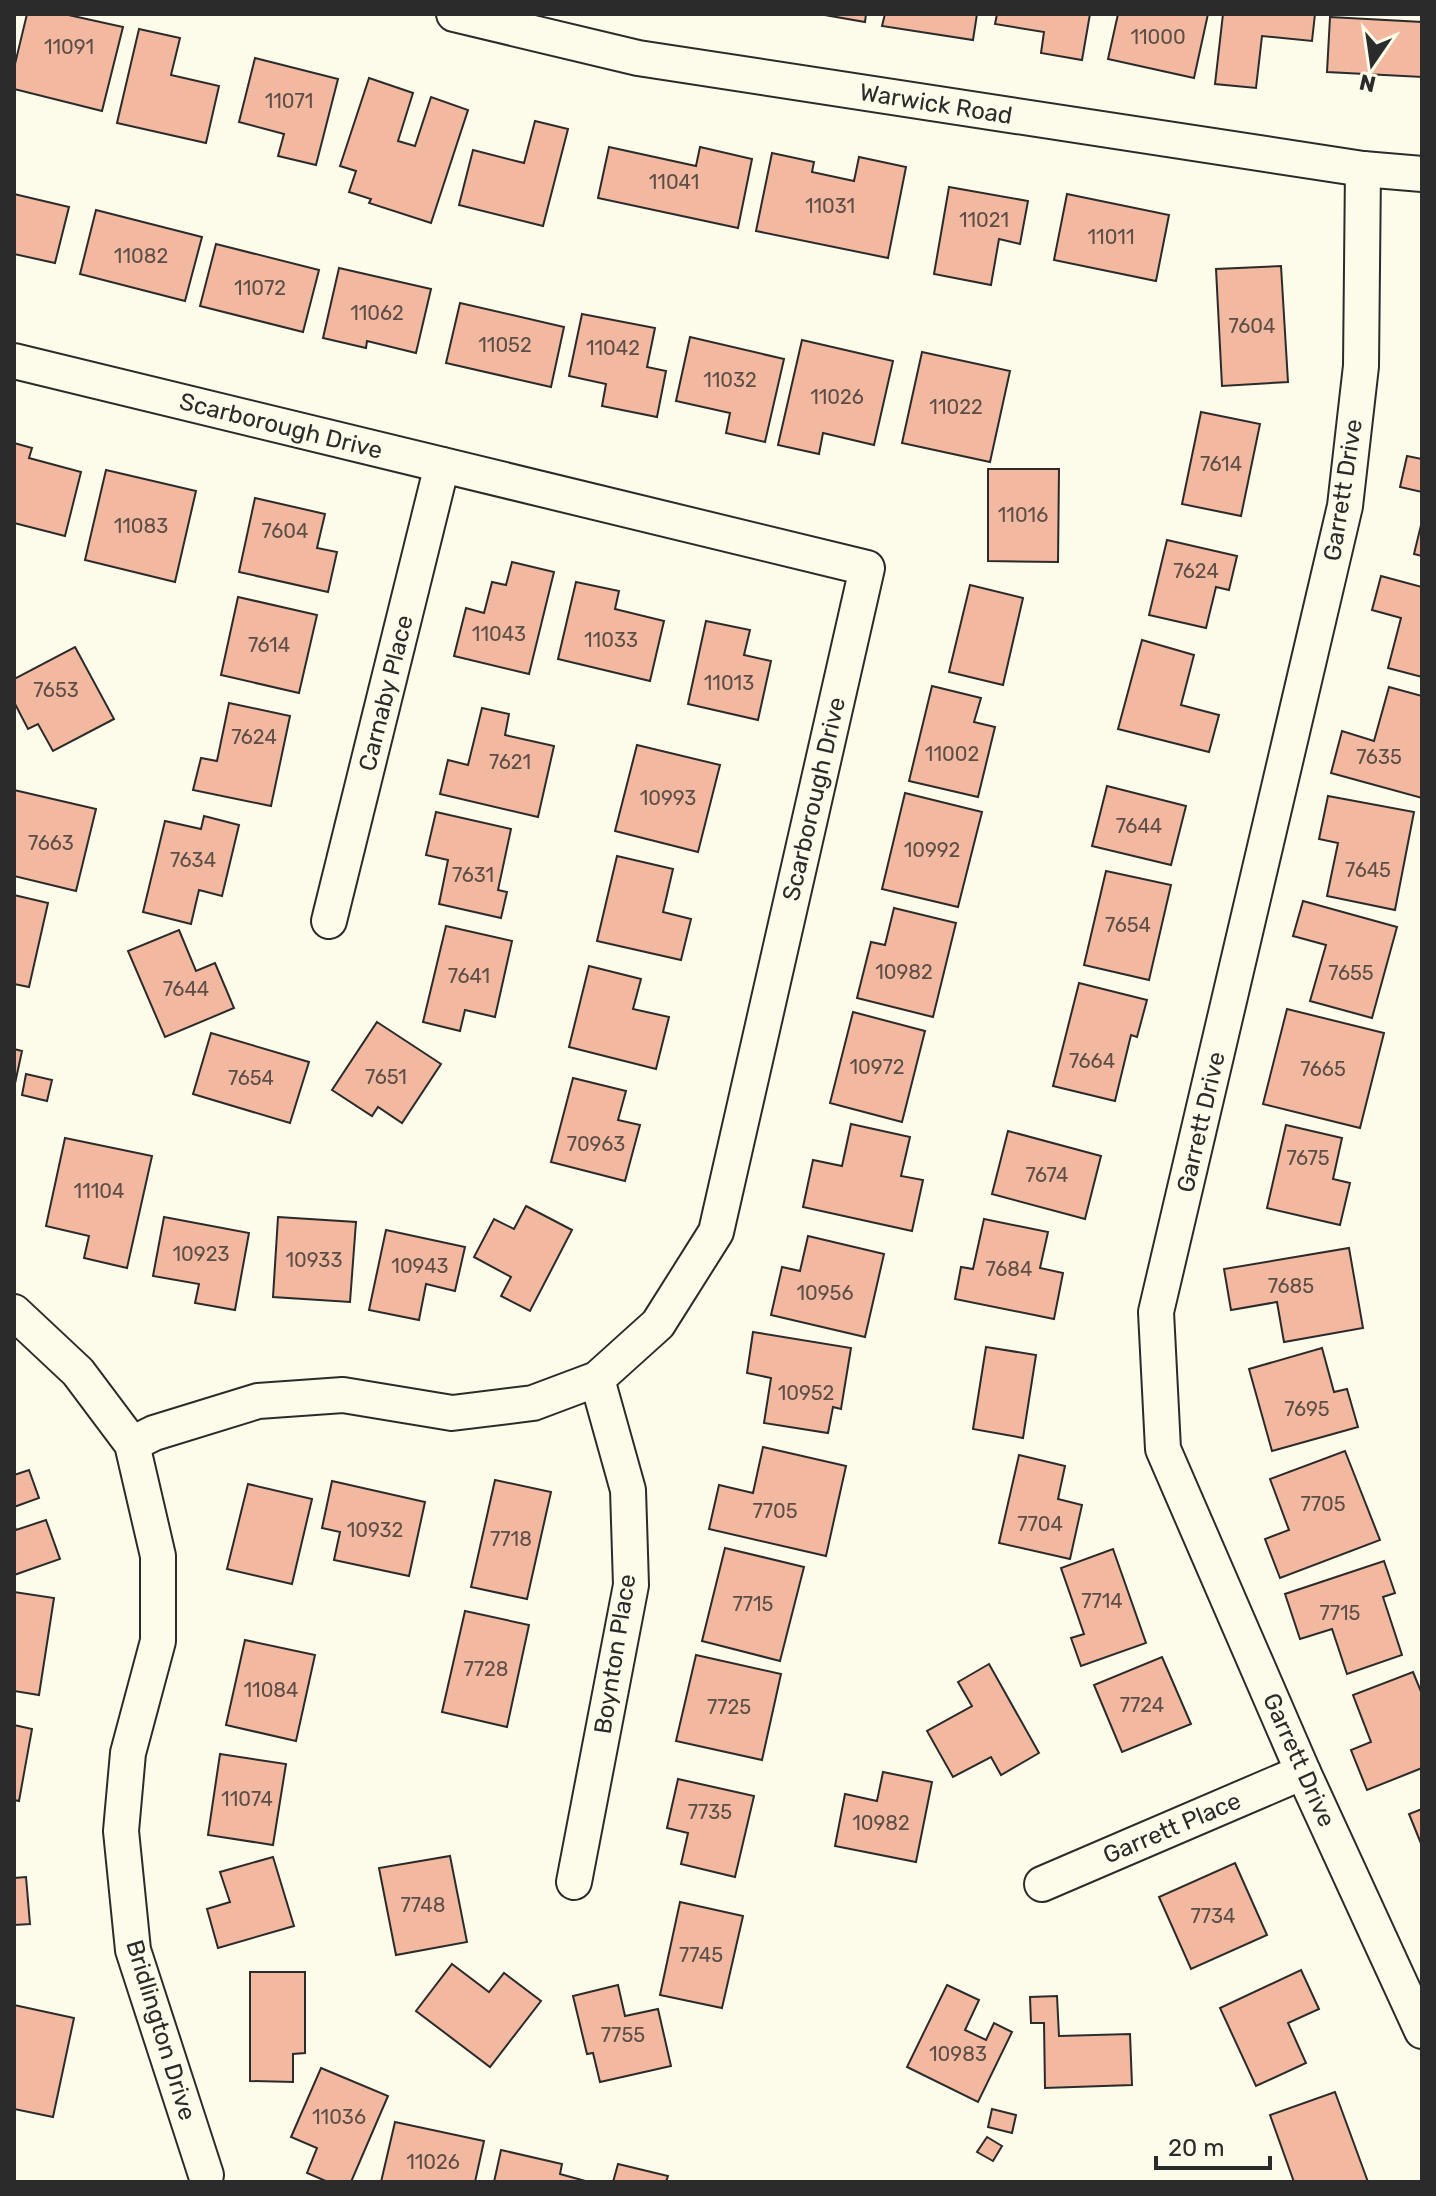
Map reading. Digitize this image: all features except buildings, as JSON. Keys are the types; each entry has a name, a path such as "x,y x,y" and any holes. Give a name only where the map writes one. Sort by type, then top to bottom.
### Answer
{"street":[{"name":"Warwick Road","path":"454,14 638,58 1363,169 1422,174"},
{"name":"Garrett Drive","path":"1363,169 1361,366 1345,506 1156,1312 1163,1449 1303,1772 1422,2031"},
{"name":"Scarborough Drive","path":"14,361 867,568 716,1232 658,1324 597,1379 533,1403 452,1413 343,1395 258,1401 154,1433 132,1444"},
{"name":"Carnaby Place","path":"329,921 442,465"},
{"name":"Bridlington Drive","path":"14,1312 78,1372 132,1444 158,1556 158,1641 128,1753 121,1831 133,1950 201,2180"},
{"name":"Boynton Place","path":"574,1882 631,1585 628,1490 597,1379"},
{"name":"Garrett Place","path":"1042,1884 1303,1772"}]}
